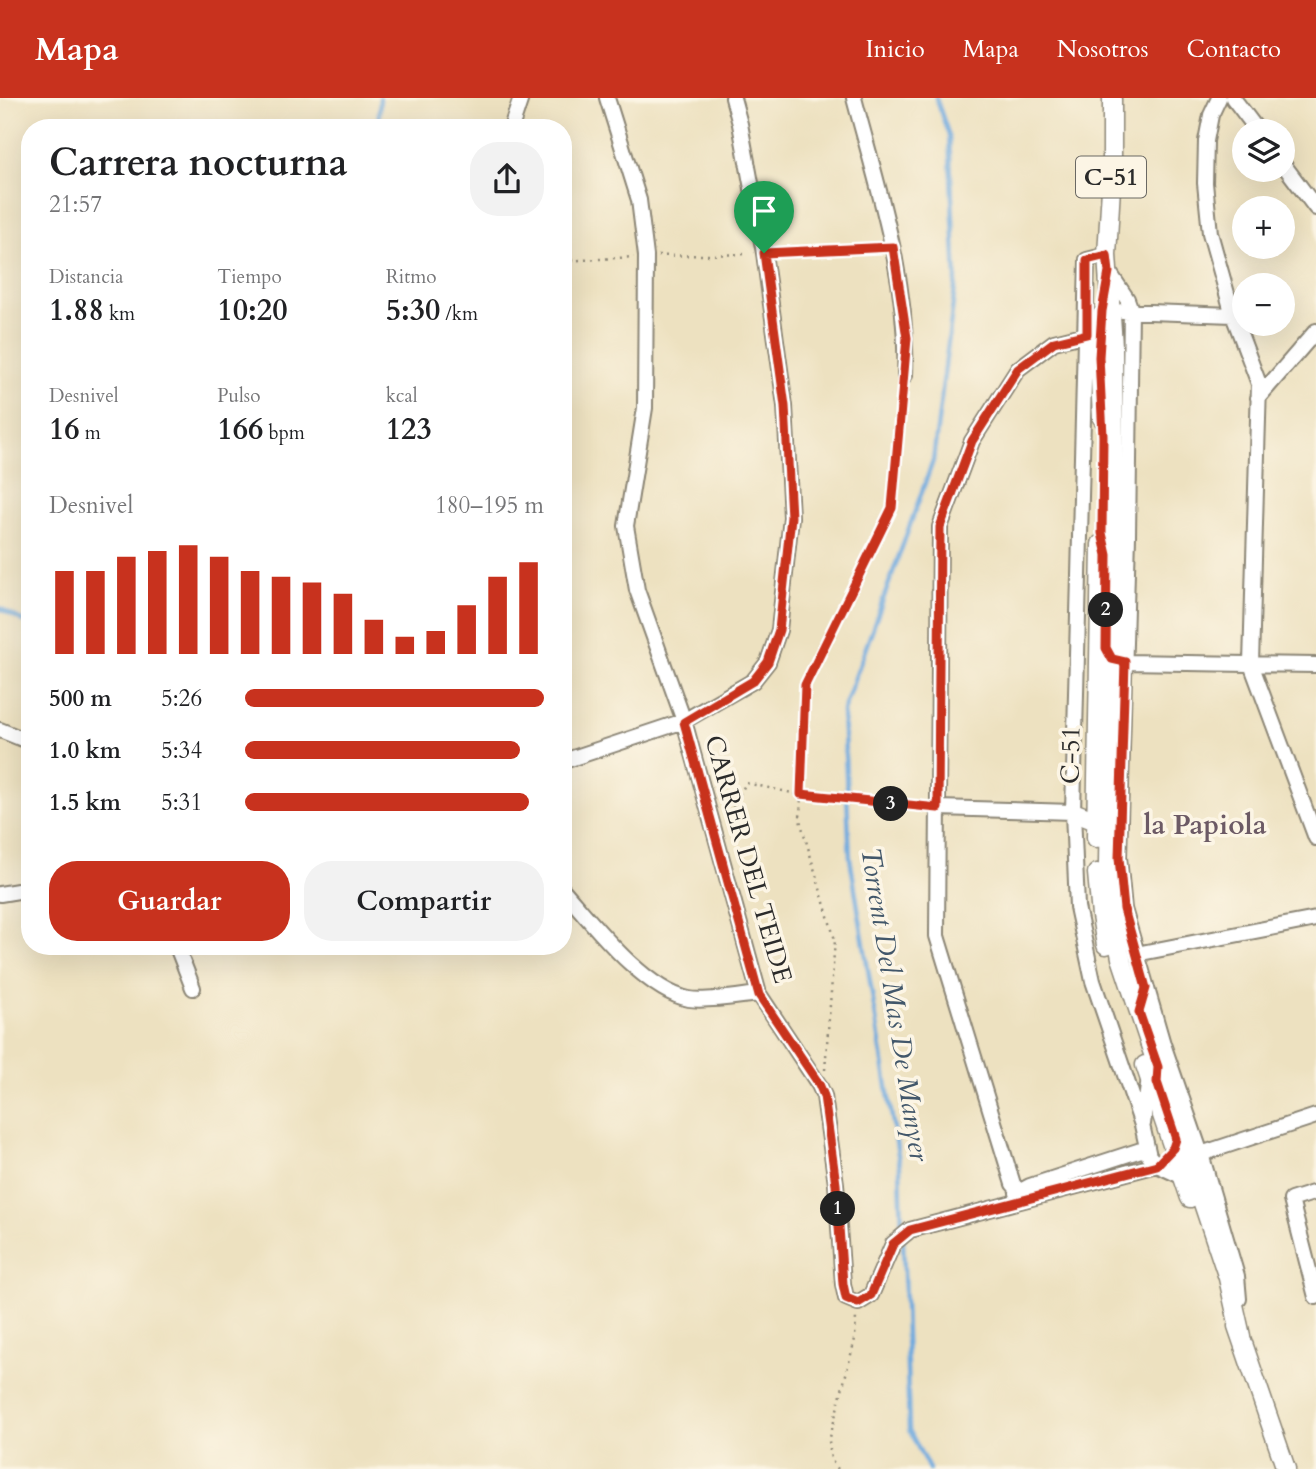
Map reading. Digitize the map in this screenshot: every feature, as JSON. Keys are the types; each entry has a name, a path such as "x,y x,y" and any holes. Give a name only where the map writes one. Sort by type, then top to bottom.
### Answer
{"main road":[{"name":"C-51","path":"1112,98 1108,263 1102,311 1094,338 1101,394 1102,533 1096,821 1101,916 1107,950 1228,1278 1241,1336"},
{"name":"C-51","path":"1108,263 1112,312 1118,660 1108,865 1118,943 1154,1073 1176,1139 1173,1148 1286,1469"},
{"path":"1101,394 1107,374 1107,320 1112,312"},
{"path":"1102,533 1107,555 1106,648 1118,660"},
{"path":"1073,813 1096,821 1102,840 1108,925 1118,943"}],"street":[{"path":"513,119 521,98"},
{"name":"CARRER DEL TEIDE","path":"607,98 639,200 646,256 645,408 626,526 637,590 684,722 759,995 819,1084 824,1096 836,1184 843,1284 846,1298 858,1303"},
{"path":"572,757 684,722 753,681 768,662 779,630 791,517 785,406 764,253 733,98"},
{"path":"854,98 893,247 907,338 905,375"},
{"path":"1219,98 1211,115 1206,141 1205,183 1210,233 1232,311"},
{"path":"1233,98 1249,119"},
{"path":"1295,180 1316,208"},
{"path":"1183,1177 1157,1165 1149,1156 1142,1125 1090,968 1077,906 1073,813 1079,657 1082,395 1094,338 1087,260 1108,263 1128,299 1131,310 1118,660 1119,858 1124,909 1163,1044 1201,1154 1237,1276 1241,1336"},
{"path":"1112,312 1131,310 1232,315"},
{"path":"1258,398 1316,331"},
{"path":"1241,336 1259,384 1251,664 1316,838"},
{"path":"1016,1188 937,936 940,527 972,441 1018,369 1054,342 1094,338"},
{"path":"1118,660 1316,665"},
{"path":"0,730 21,738"},
{"path":"938,808 1073,813"},
{"path":"0,894 21,890"},
{"path":"572,900 612,946 663,990 690,999 759,995"},
{"path":"1136,954 1316,919"},
{"path":"180,955 193,988"},
{"path":"1139,1012 1146,988"},
{"path":"1142,1125 1154,1073"},
{"path":"1201,1154 1316,1116"},
{"path":"1007,1205 1016,1188 1147,1148"},
{"path":"858,1303 871,1295 894,1243 910,1230 1157,1165 1173,1148"},
{"path":"1016,1188 1038,1197"},
{"path":"1316,1192 1291,1200 1316,1297"}],"path":[{"path":"572,261 893,247"},
{"path":"825,1070 835,940 800,820 805,685 892,508 905,375"},
{"path":"716,838 746,783 801,794 938,808"},
{"path":"838,1469 831,1460 829,1441 855,1339 858,1303"}],"waterway":[{"path":"379,119 380,98"},
{"name":"Torrent Del Mas De Manyer","path":"902,1231 900,1167 850,858 843,711 933,461 956,280 949,136 936,98"},
{"path":"0,608 21,620"},
{"name":"Torrent Del Mas De Manyer","path":"903,1240 909,1430 929,1469"}],"district":[{"name":"la Papiola","path":"1205,824"}],"route":[{"path":"893,247 907,338 892,508 805,685 801,794 938,808 940,527 972,441 1018,369 1054,342 1087,334 1087,260 1107,255 1109,272 1102,311 1099,357 1103,436 1102,533 1107,555 1106,648 1112,659 1125,662 1119,858 1124,909 1146,988 1139,1012 1158,1067 1157,1082 1176,1139 1175,1144 1157,1165 910,1230 893,1244 871,1295 858,1303 846,1298 843,1284 836,1184 824,1096 819,1084 759,995 684,722 753,681 768,662 779,630 791,517 785,406 764,253 893,247"}]}
